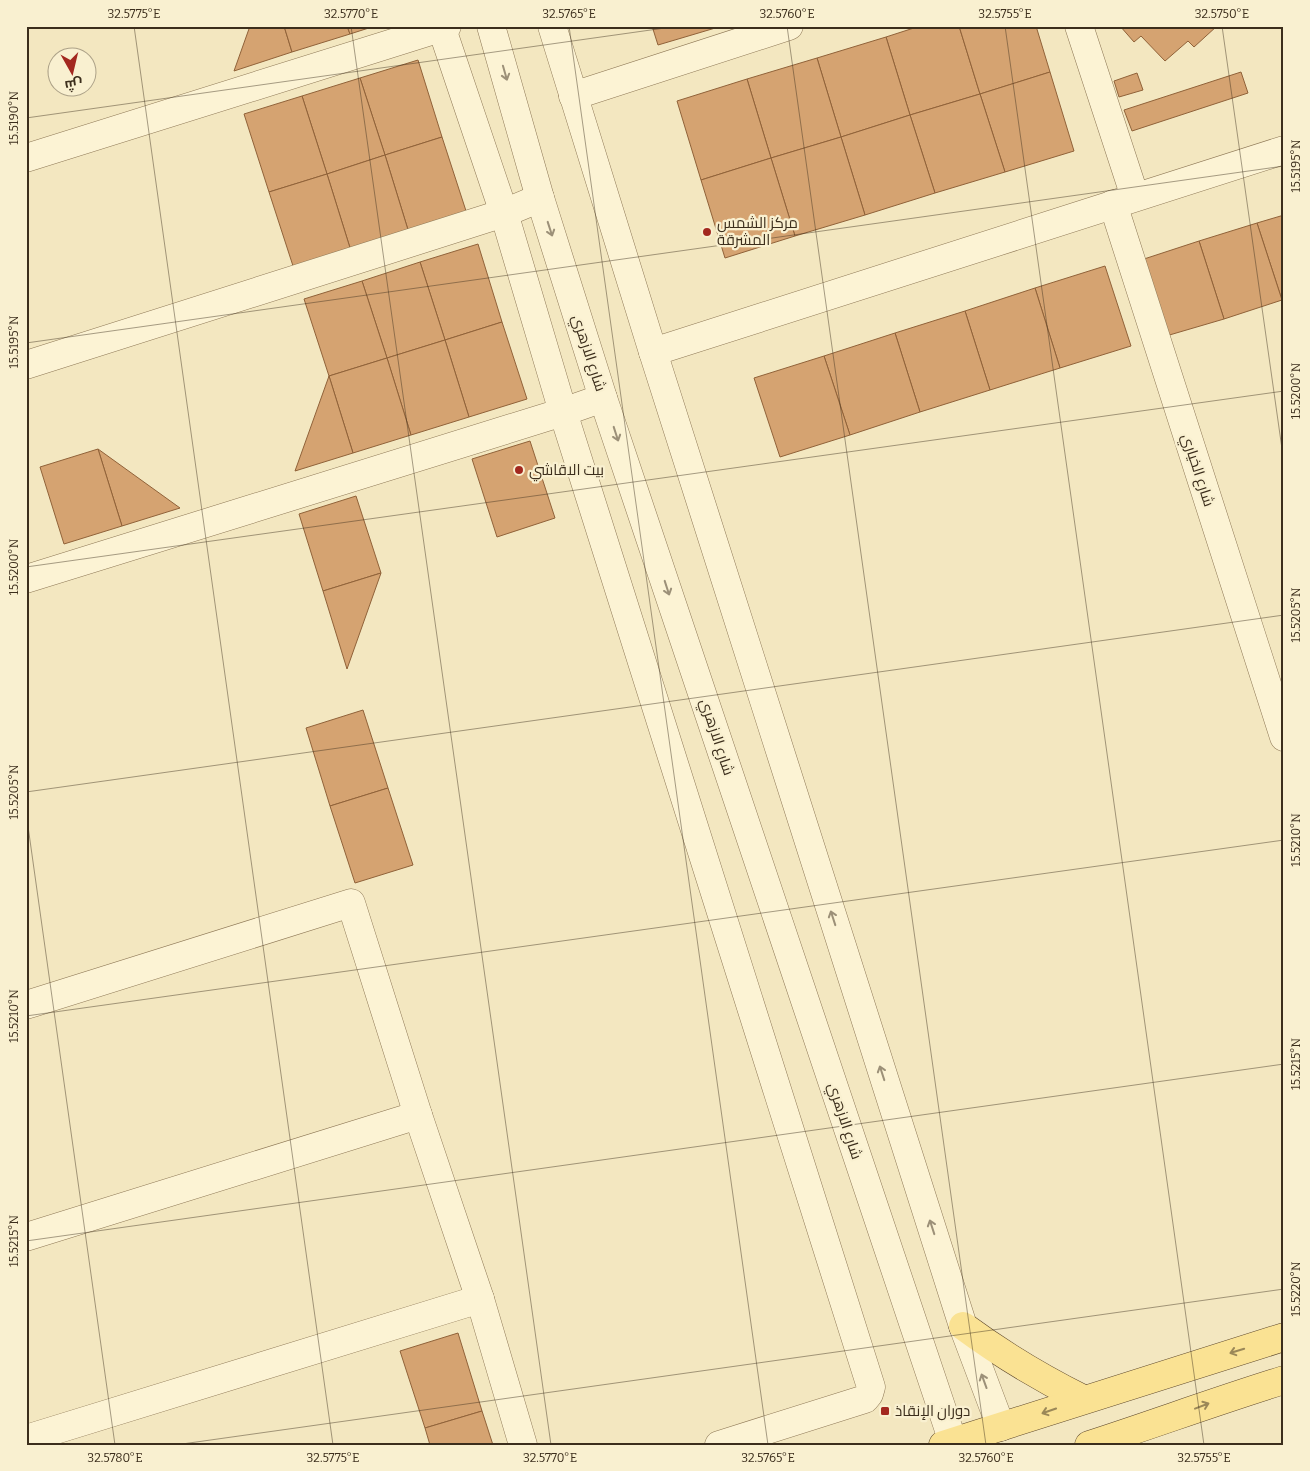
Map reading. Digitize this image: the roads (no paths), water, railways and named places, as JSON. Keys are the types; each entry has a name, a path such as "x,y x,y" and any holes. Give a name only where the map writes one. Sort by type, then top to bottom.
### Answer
{"main road":[{"path":"963,1326 1021,1366 1083,1399"},
{"path":"950,1444 1004,1436 1083,1399 1284,1337"},
{"path":"1089,1445 1164,1421 1216,1401 1284,1380"},
{"path":"1139,1445 1164,1421"}],"street":[{"name":"شارع الازهري","path":"491,26 540,198 603,398 950,1444"},
{"path":"552,26 653,352 963,1326 1004,1436"},
{"path":"573,96 789,26"},
{"name":"شارع الخياري","path":"1079,26 1124,200 1284,736"},
{"path":"26,158 443,27 504,213 563,412 871,1387 869,1394 865,1398 718,1445"},
{"path":"653,352 1284,150"},
{"path":"26,365 504,213 540,198"},
{"path":"26,579 603,398"},
{"path":"26,1005 351,903 418,1114 480,1299 523,1445"},
{"path":"26,1237 418,1114"},
{"path":"26,1439 480,1299"}],"place":[{"name":"مركز الشمس المشرقة","path":"707,232"},
{"name":"بيت الاقاشي","path":"519,470"},
{"name":"دوران الإنقاذ","path":"885,1411"}]}
